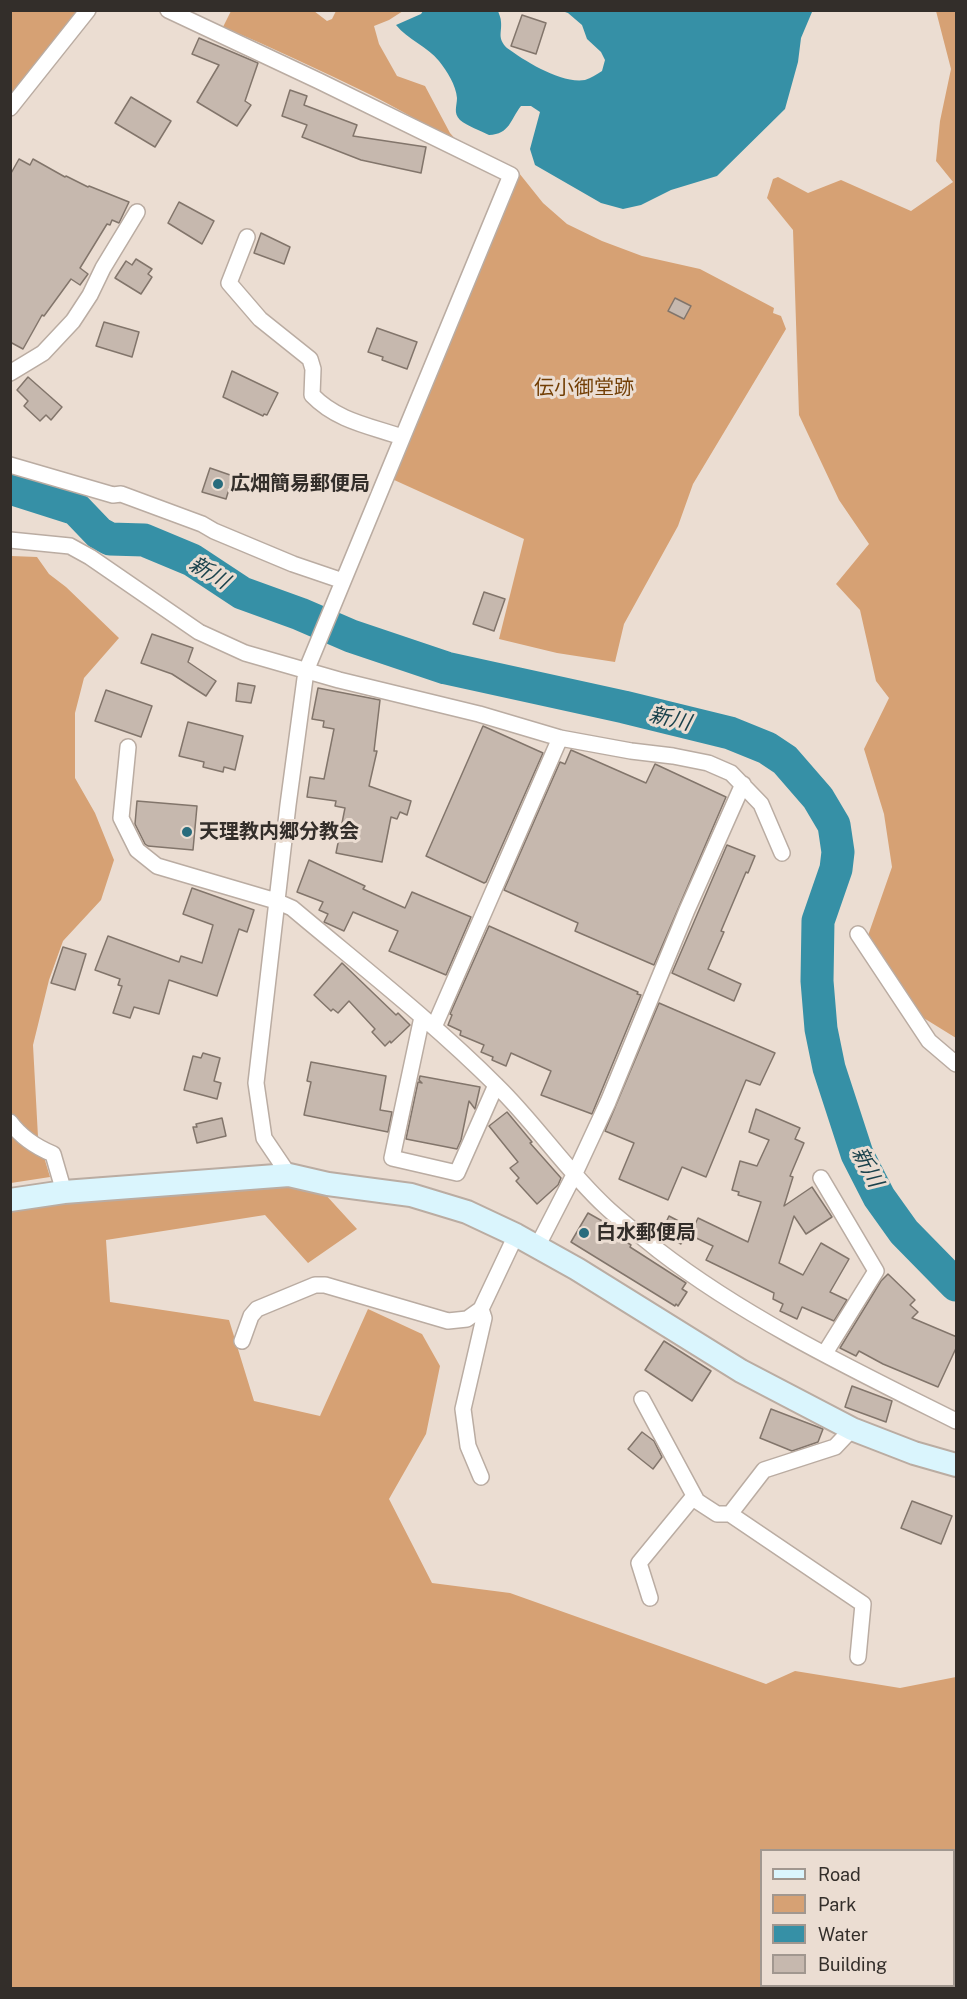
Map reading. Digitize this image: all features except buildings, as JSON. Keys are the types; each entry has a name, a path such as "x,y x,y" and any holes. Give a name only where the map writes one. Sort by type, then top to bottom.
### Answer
{"street":[{"path":"10,108 88,10"},
{"path":"168,10 185,14 511,175 306,670 276,901 256,1083 264,1138 289,1175"},
{"path":"10,373 43,353 73,321 137,212"},
{"path":"247,237 229,283 260,319 310,359 313,369 312,395 321,405 337,416 402,437"},
{"path":"10,465 113,495 121,494 202,524 341,585"},
{"path":"10,540 70,546 199,632 245,653 479,714 560,738 673,756 708,764 731,773 761,804 782,854"},
{"path":"496,1084 457,1173 392,1158 428,1022 560,738"},
{"path":"128,747 122,818 136,850 157,866 276,901 292,908 428,1022 496,1084 606,1206 703,1283 825,1353 957,1421"},
{"path":"537,1247 608,1102 687,910 743,784"},
{"path":"858,934 929,1041 957,1064"},
{"path":"10,1122 24,1138 53,1154 64,1192"},
{"path":"10,1200 64,1192 289,1175 328,1184 411,1194 467,1212 516,1235 577,1269 741,1371 852,1429 914,1453 957,1465"},
{"path":"821,1178 876,1271 825,1353"},
{"path":"242,1341 251,1316 257,1309 315,1286 325,1285 448,1321 467,1319 481,1309 516,1235"},
{"path":"481,1309 484,1318 463,1409 468,1446 481,1477"},
{"path":"642,1399 697,1501 717,1514 730,1514 863,1604 858,1657"},
{"path":"730,1514 764,1470 835,1447 852,1429"},
{"path":"650,1598 639,1563 694,1496"}],"green space":[{"path":"11,11 79,11 11,96"},
{"path":"231,11 314,11 327,21 332,19 336,11 403,11 374,26 379,44 397,76 425,86 450,133 457,141 371,95 223,27"},
{"path":"936,11 956,11 956,1038 901,1004 864,947 892,867 884,814 864,749 889,698 876,681 860,610 836,584 869,544 839,500 799,415 793,230 767,198 773,179 778,177 808,193 841,180 911,211 953,182 936,161 940,121 951,69"},
{"name":"伝小御堂跡","path":"519,173 543,203 567,224 602,241 642,256 700,269 774,308 773,313 781,316 786,329 693,484 678,526 624,624 615,662 557,653 499,639 524,539 392,479"},
{"path":"11,556 37,557 49,574 66,587 119,638 84,678 75,713 75,778 95,813 114,860 101,900 63,941 49,980 33,1045 38,1137 50,1177 11,1183"},
{"path":"255,1168 324,1193 357,1229 308,1263 265,1215 106,1240 110,1302 229,1320 254,1401 320,1416 368,1309 422,1334 440,1366 426,1434 389,1499 432,1583 510,1593 766,1684 795,1671 900,1688 956,1677 956,1988 11,1988 11,1202 98,1177"}],"water":[{"path":"812,10 812,12 801,38 798,62 785,109 717,176 671,190 641,205 623,209 601,203 535,165 530,149 540,112 531,106 521,106 509,125 496,134 489,135 460,120 456,112 455,88 445,69 434,56 396,25 423,11 498,11 501,21 501,38 507,48 533,65 555,75 565,79 585,80 602,71 605,60 601,52 587,39 582,25 568,13 562,11"}],"waterway":[{"name":"新川","path":"10,488 76,509 99,533 110,539 144,540 192,560 242,593 351,636 446,668 730,733 767,748 785,760 818,798 834,825 838,852 836,869 818,921 817,981 821,1029 829,1068 857,1154 879,1197 904,1232 956,1285"}],"place":[{"name":"広畑簡易郵便局","path":"218,484"},
{"name":"天理教内郷分教会","path":"187,832"},
{"name":"白水郵便局","path":"584,1233"}]}
